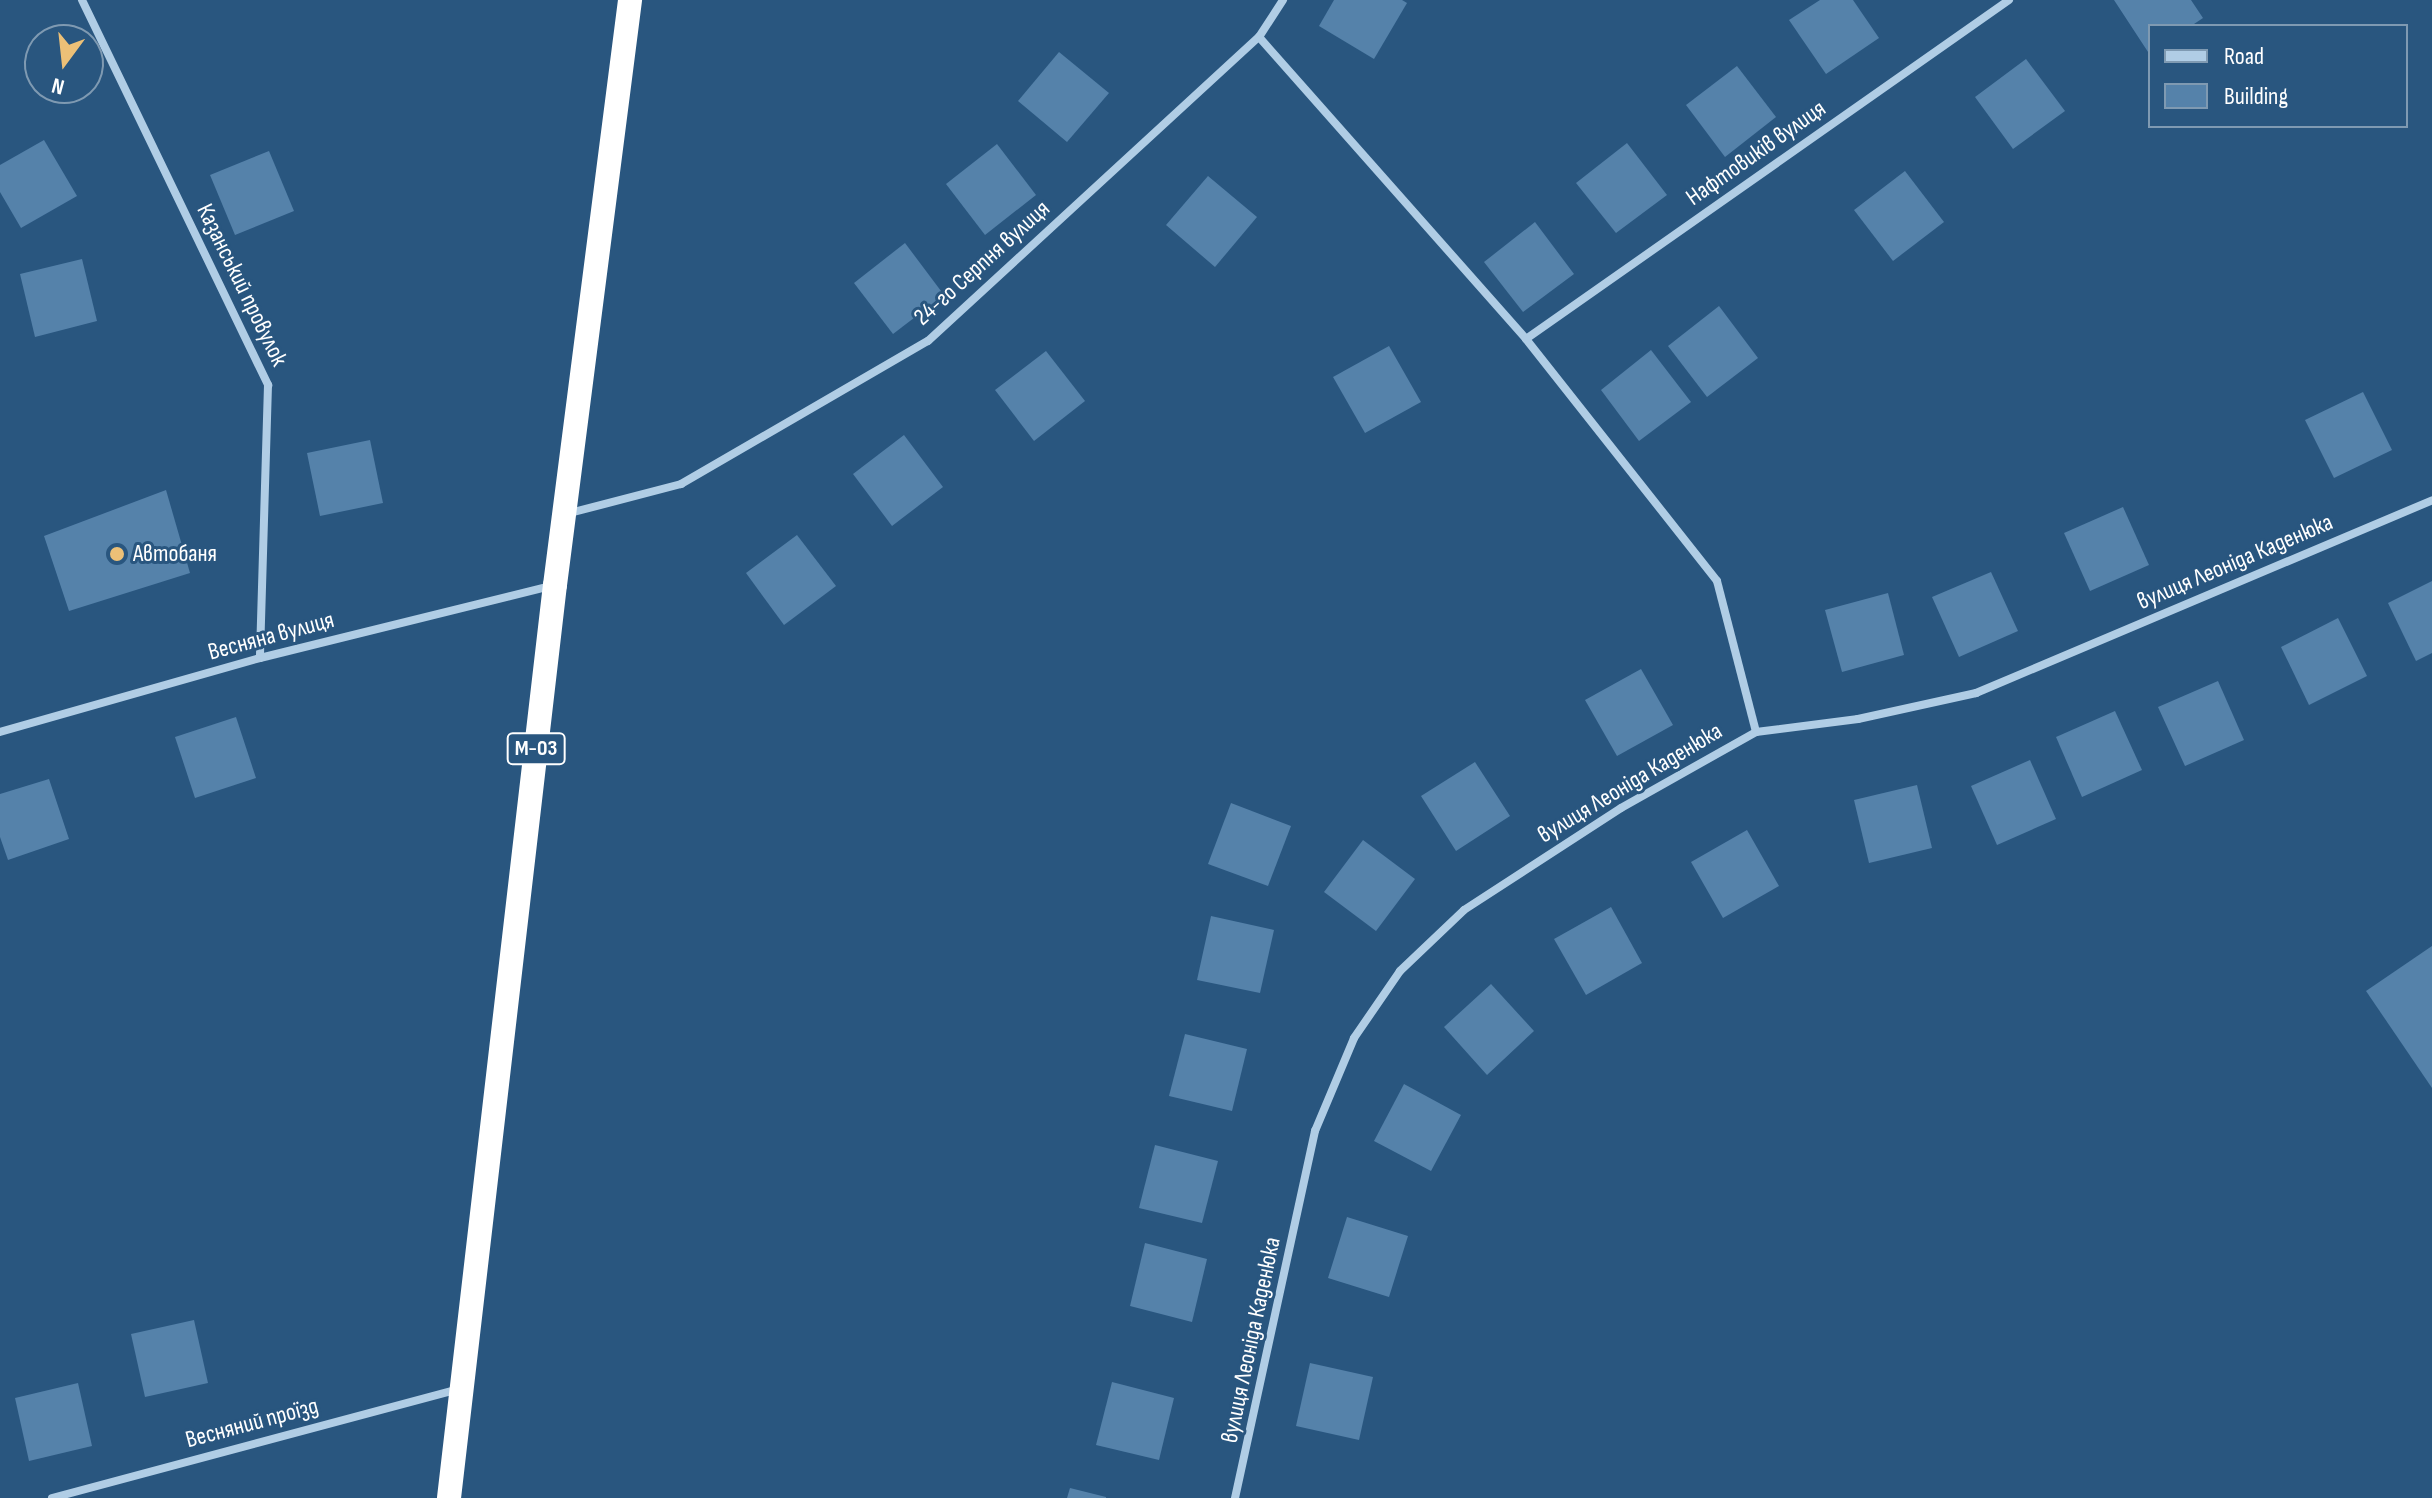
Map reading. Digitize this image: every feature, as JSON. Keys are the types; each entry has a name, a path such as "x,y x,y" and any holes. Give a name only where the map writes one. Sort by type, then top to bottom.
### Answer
{"highway":[{"name":"М-03","path":"449,1498 555,585 630,0"}],"street":[{"name":"Казанський провулок","path":"82,0 268,385 260,658"},
{"name":"24-го Серпня вулиця","path":"565,514 681,484 928,341 1259,37 1283,0"},
{"name":"Нафтовиків вулиця","path":"1526,339 2009,0"},
{"path":"1259,37 1526,339 1717,581 1756,732"},
{"name":"вулиця Леоніда Каденюка","path":"1235,1498 1315,1131 1362,1027 1400,971 1464,910 1621,808 1756,732 1858,719 1976,693 2432,500"},
{"name":"Весняна вулиця","path":"0,732 260,658 555,585"},
{"name":"Весняний проїзд","path":"52,1498 462,1387"}],"building":[{"path":"1334,0 1402,0 1407,3 1374,59 1319,26"},
{"path":"1820,0 1853,0 1879,38 1826,74 1789,20"},
{"path":"2114,0 2191,0 2203,18 2194,24 2148,24 2148,52"},
{"path":"1059,52 1109,93 1067,142 1018,101"},
{"path":"2026,59 2065,111 2013,149 1975,97"},
{"path":"1737,66 1776,117 1725,157 1686,105"},
{"path":"44,140 77,196 21,228 0,192 0,165"},
{"path":"1627,143 1667,195 1616,233 1576,183"},
{"path":"997,144 1036,195 985,235 946,184"},
{"path":"269,151 294,211 235,235 210,175"},
{"path":"1905,171 1944,222 1893,261 1854,210"},
{"path":"1208,176 1257,217 1215,267 1166,225"},
{"path":"1535,222 1574,274 1523,312 1484,262"},
{"path":"905,243 944,295 893,334 854,283"},
{"path":"82,259 97,321 35,337 20,274"},
{"path":"1719,306 1758,358 1707,397 1668,346"},
{"path":"1389,346 1421,402 1365,433 1333,377"},
{"path":"1651,350 1691,402 1639,441 1601,390"},
{"path":"1046,351 1085,401 1034,441 995,390"},
{"path":"2363,392 2392,450 2334,478 2305,420"},
{"path":"904,435 943,487 892,526 853,474"},
{"path":"370,440 383,503 320,516 307,453"},
{"name":"Автобаня","path":"166,490 190,573 69,611 44,536"},
{"path":"2123,507 2149,565 2090,591 2064,533"},
{"path":"797,535 836,586 784,625 746,573"},
{"path":"1991,572 2018,631 1959,657 1932,597"},
{"path":"2432,581 2432,653 2416,661 2388,603"},
{"path":"1888,593 1904,655 1842,672 1825,610"},
{"path":"2338,618 2367,676 2309,705 2281,647"},
{"path":"1641,669 1673,725 1617,756 1585,700"},
{"path":"2218,681 2244,740 2185,766 2158,707"},
{"path":"2115,711 2142,770 2082,797 2056,737"},
{"path":"236,717 256,778 195,798 175,737"},
{"path":"2030,760 2056,819 1997,845 1971,786"},
{"path":"1475,762 1510,816 1456,851 1421,796"},
{"path":"49,779 69,839 8,860 0,837 0,794"},
{"path":"1917,785 1932,848 1869,863 1854,800"},
{"path":"1231,803 1291,826 1268,886 1208,864"},
{"path":"1747,830 1779,886 1723,918 1691,862"},
{"path":"1363,840 1415,879 1376,931 1324,892"},
{"path":"1611,907 1642,963 1586,995 1554,939"},
{"path":"1211,916 1274,930 1260,993 1197,980"},
{"path":"2432,946 2432,1088 2366,991"},
{"path":"1491,984 1534,1031 1487,1075 1444,1027"},
{"path":"1185,1034 1247,1049 1232,1111 1169,1096"},
{"path":"1404,1084 1461,1115 1431,1171 1374,1141"},
{"path":"1155,1145 1218,1161 1202,1223 1139,1208"},
{"path":"1347,1217 1408,1236 1389,1297 1328,1278"},
{"path":"1145,1243 1207,1259 1192,1322 1130,1306"},
{"path":"194,1320 208,1383 145,1397 131,1334"},
{"path":"1310,1363 1373,1377 1359,1440 1296,1426"},
{"path":"1112,1382 1174,1398 1159,1460 1096,1445"},
{"path":"78,1383 92,1446 29,1461 15,1398"},
{"path":"1070,1488 1106,1497 1106,1498 1067,1498"}],"place":[{"name":"Автобаня","path":"117,554"}]}
